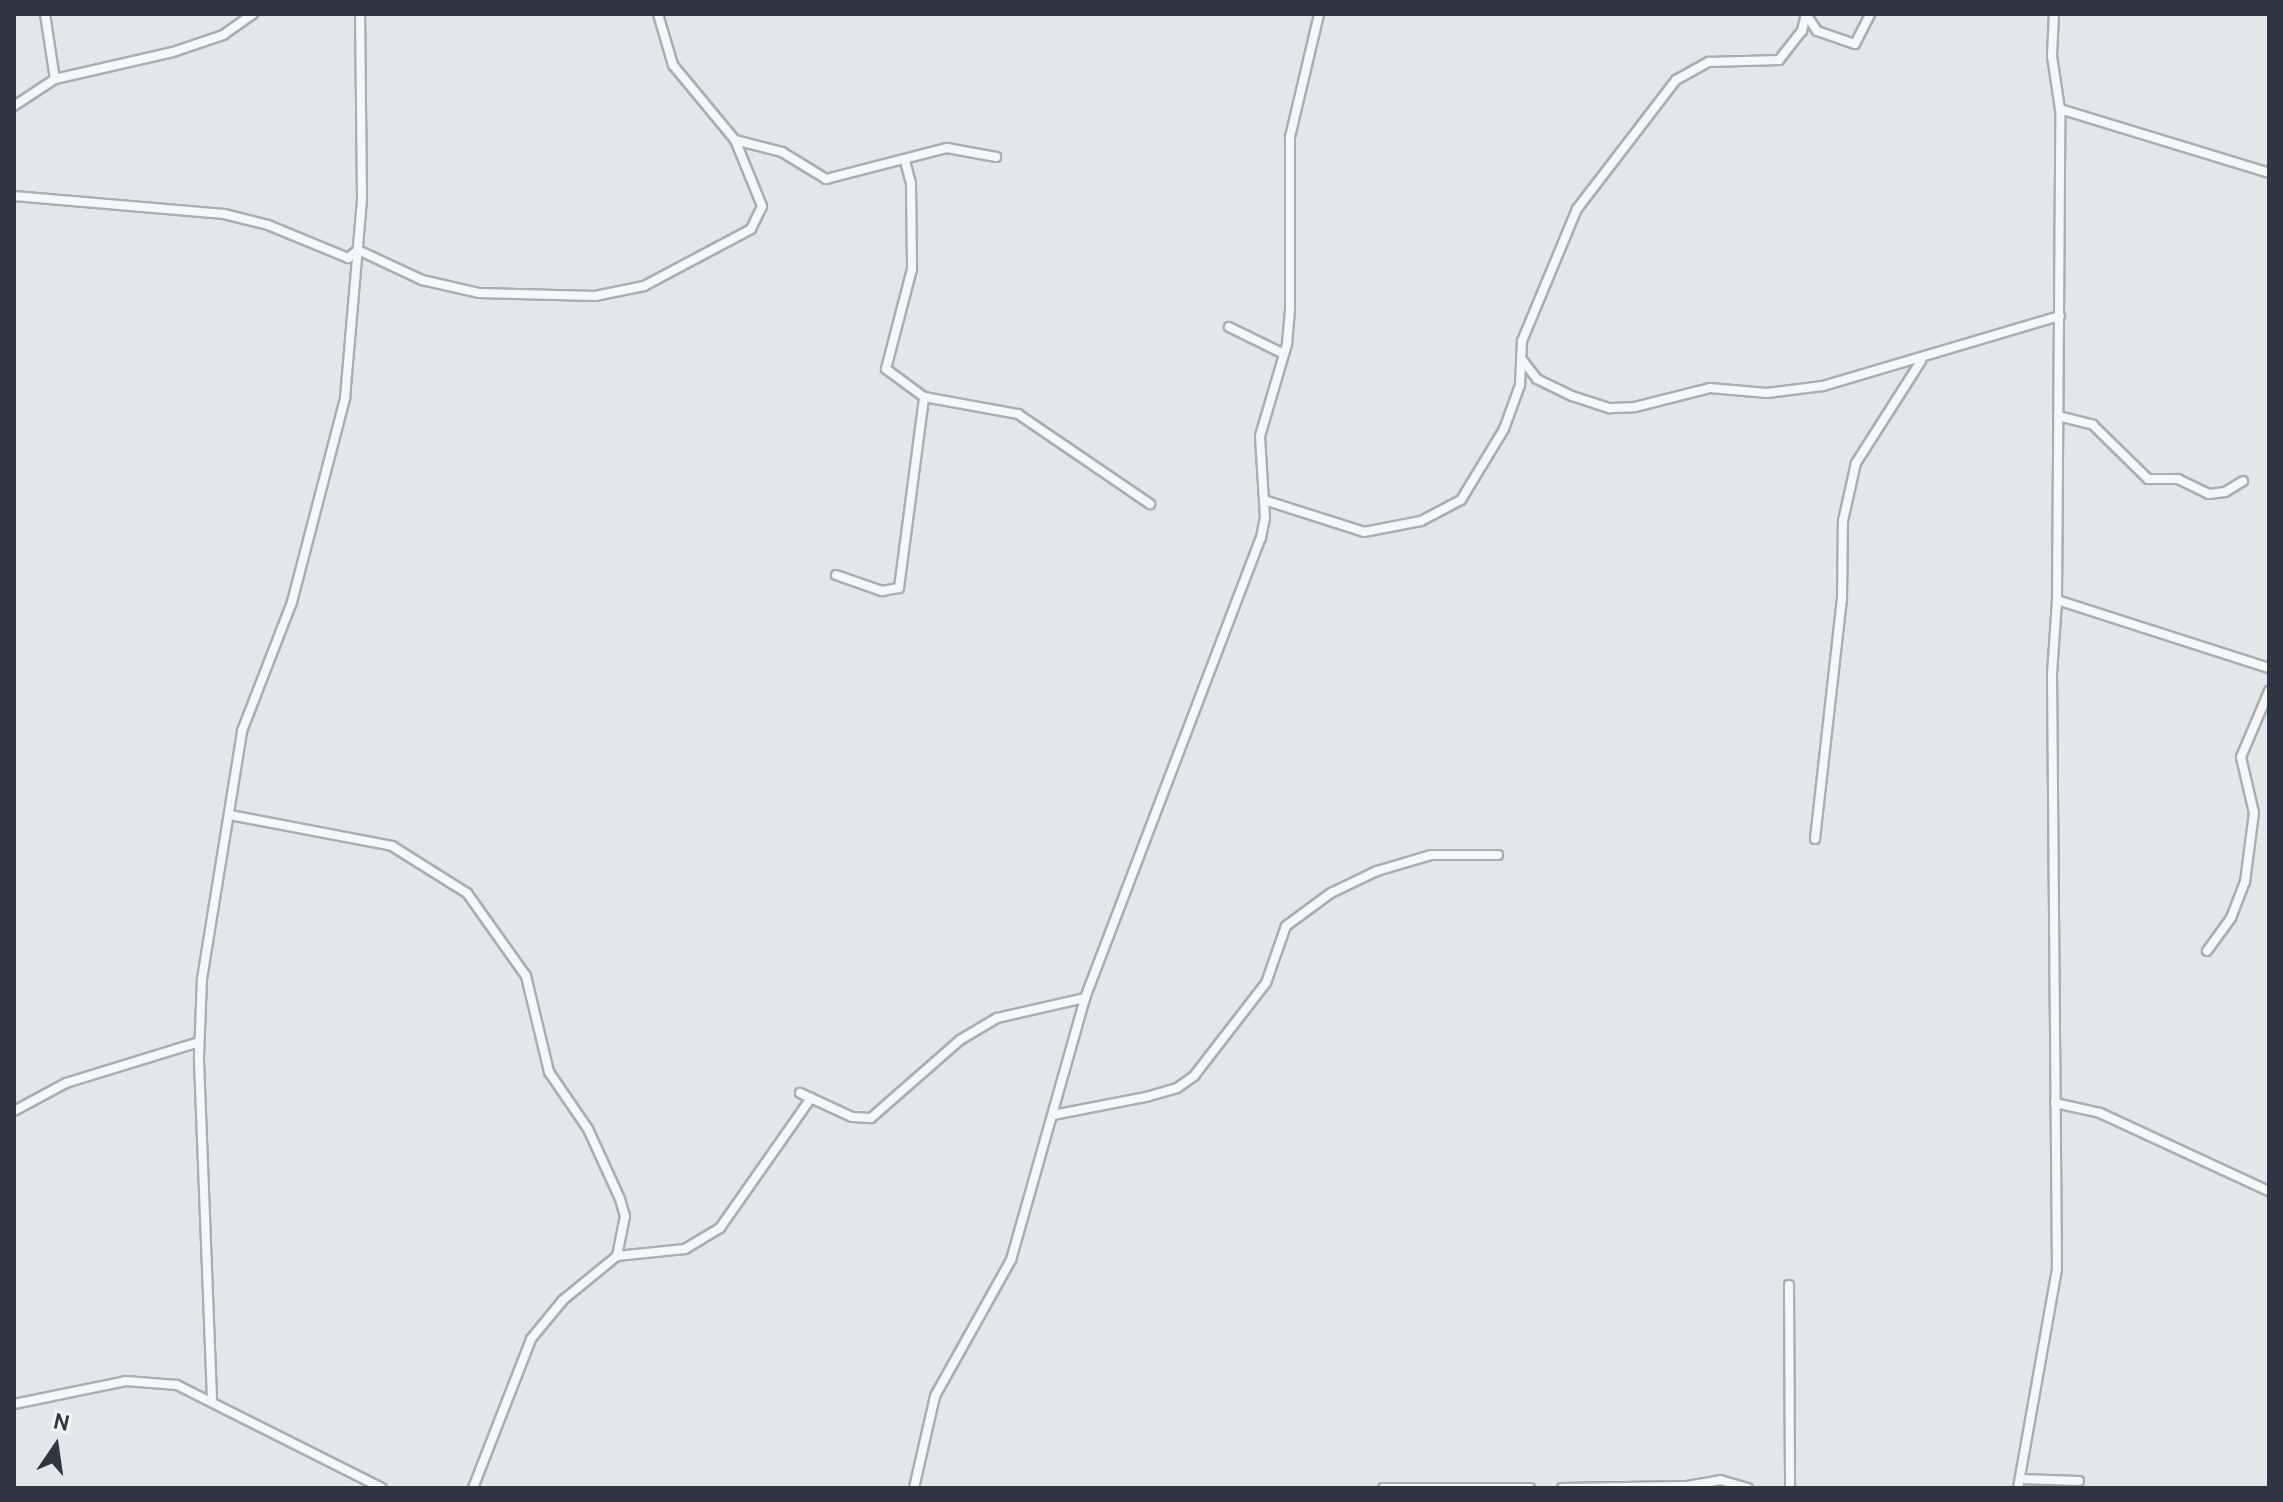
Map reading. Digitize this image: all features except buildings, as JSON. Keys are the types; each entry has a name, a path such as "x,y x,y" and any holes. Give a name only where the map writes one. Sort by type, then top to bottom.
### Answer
{"street":[{"path":"45,14 55,79"},
{"path":"14,106 55,79 197,44 223,35 253,14"},
{"path":"212,1399 199,1042 202,979 242,731 292,602 345,398 358,250 364,99 360,14"},
{"path":"358,250 422,280 479,293 595,296 644,286 751,229 760,217 755,180 735,140 673,65 658,14"},
{"path":"914,1488 927,1417 958,1349 1011,1260 1085,998 1217,662 1235,597 1261,538 1264,500 1260,436 1284,354 1290,308 1290,137 1319,14"},
{"path":"1806,14 1817,31 1855,44 1870,14"},
{"path":"1520,385 1522,341 1577,209 1663,95 1691,69 1709,62 1779,60 1802,31 1806,14"},
{"path":"2054,14 2052,56 2060,109 2057,600 2052,674 2057,1269 2019,1484 2079,1481"},
{"path":"2060,109 2269,173"},
{"path":"735,140 782,152 826,179 947,148 996,157"},
{"path":"905,161 911,183 912,269 886,369 924,397 1018,414 1150,504"},
{"path":"14,196 224,214 268,225 348,258 358,250"},
{"path":"1521,357 1527,371 1593,404 1635,407 1710,388 1792,392 1921,361 2008,328 2060,316"},
{"path":"1229,327 1284,354"},
{"path":"1815,839 1842,599 1840,535 1856,463 1921,361"},
{"path":"1264,500 1364,532 1421,521 1461,500 1475,481 1504,429 1527,371"},
{"path":"836,575 882,591 899,588 924,397"},
{"path":"2058,416 2093,425 2148,479 2178,479 2209,494 2225,492 2243,481"},
{"path":"2057,600 2269,668"},
{"path":"2207,951 2231,918 2245,882 2254,813 2241,757 2269,691"},
{"path":"230,815 392,846 467,893 526,976 549,1072 588,1129 620,1199 625,1216 617,1256"},
{"path":"1053,1115 1146,1097 1177,1088 1194,1076 1266,983 1286,926 1331,893 1377,871 1431,855 1498,855"},
{"path":"800,1093 852,1117 871,1118 960,1040 997,1018 1085,998"},
{"path":"14,1111 66,1083 199,1042"},
{"path":"473,1488 531,1339 563,1300 617,1256 685,1249 720,1228 811,1098"},
{"path":"2055,1103 2100,1113 2269,1191"},
{"path":"1789,1285 1790,1488"},
{"path":"14,1404 126,1381 177,1385 212,1399 382,1488"},
{"path":"1562,1488 1718,1484 1748,1488"},
{"path":"1383,1488 1530,1488"}]}
